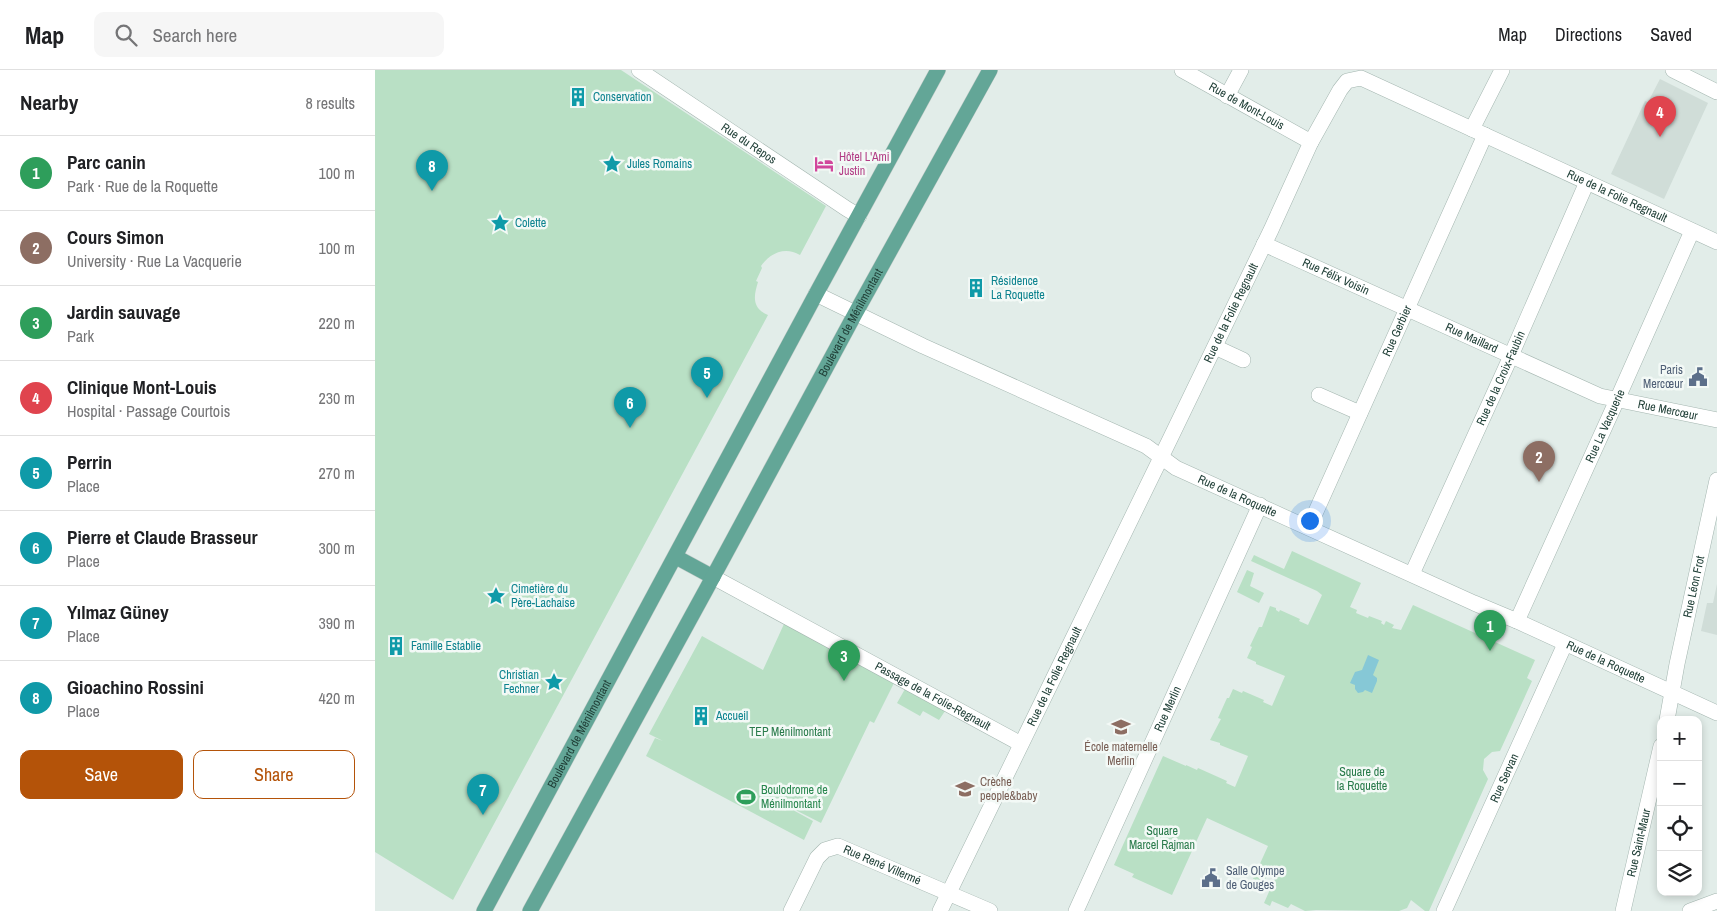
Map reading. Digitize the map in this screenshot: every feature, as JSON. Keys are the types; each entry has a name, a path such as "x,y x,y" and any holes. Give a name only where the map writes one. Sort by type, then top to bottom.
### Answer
{"main road":[{"name":"Boulevard de Ménilmontant","path":"484,911 676,557 815,294 938,70"},
{"name":"Boulevard de Ménilmontant","path":"530,911 990,70"},
{"path":"676,557 713,577"}],"street":[{"name":"Rue du Repos","path":"639,70 859,216"},
{"name":"Rue de Mont-Louis","path":"1182,70 1311,142"},
{"path":"1227,96 1241,70"},
{"name":"Rue Gerbier","path":"1309,527 1408,309 1502,70"},
{"path":"1673,70 1717,92"},
{"name":"Rue de la Folie Regnault","path":"940,911 1215,347 1311,142 1347,81 1361,78 1717,242"},
{"name":"Rue de la Croix-Faubin","path":"1412,574 1587,182"},
{"name":"Rue La Vacquerie","path":"1517,621 1692,231"},
{"name":"Rue Félix Voisin","path":"1264,244 1408,309"},
{"name":"Rue de la Roquette","path":"815,294 1146,446 1176,468 1717,713"},
{"name":"Rue Maillard","path":"1408,309 1600,396 1617,400"},
{"path":"1215,347 1243,360"},
{"path":"1319,394 1360,414"},
{"name":"Rue Mercœur","path":"1617,400 1717,420"},
{"name":"Rue Léon Frot","path":"1672,693 1717,480"},
{"name":"Rue Merlin","path":"1076,911 1260,505"},
{"name":"Passage de la Folie-Regnault","path":"713,577 1021,744"},
{"name":"Rue Servan","path":"1444,911 1565,644"},
{"path":"1668,716 1672,693"},
{"name":"Rue Saint-Maur","path":"1623,911 1658,761"},
{"name":"Rue René Villermé","path":"791,911 817,858 825,850 838,846 949,893"},
{"path":"949,893 990,911"},
{"path":"1691,911 1717,901"}],"shaded area":[{"path":"1660,79 1708,103 1664,199 1611,174 1645,101 1648,102"},
{"path":"1717,584 1717,635 1701,631 1707,603 1713,603"}],"green space":[{"name":"Cimetière du Père-Lachaise","path":"375,70 621,70 826,206 800,255 789,251 778,252 773,254 761,266 762,268 756,281 758,282 755,301 759,309 768,315 453,900 375,852"},
{"name":"Square de la Roquette","path":"1292,551 1361,583 1350,607 1357,610 1356,613 1382,621 1381,623 1384,625 1386,621 1394,625 1392,628 1401,630 1413,605 1535,660 1527,678 1532,681 1500,751 1492,752 1484,759 1483,770 1488,779 1429,911 1425,911 1411,900 1407,908 1399,911 1305,911 1291,904 1288,908 1272,901 1270,906 1264,903 1276,876 1269,873 1263,883 1253,879 1268,846 1207,818 1172,895 1132,877 1134,874 1114,865 1163,756 1197,770 1198,768 1227,781 1226,783 1235,787 1248,756 1210,740 1221,719 1218,718 1227,698 1229,698 1233,689 1264,700 1263,702 1272,706 1285,676 1256,664 1256,662 1247,658 1252,647 1250,646 1259,627 1262,627 1270,606 1276,608 1279,612 1280,610 1300,619 1299,621 1308,625 1322,595 1251,561 1254,555 1284,569"},
{"path":"1247,570 1254,573 1250,586 1264,593 1259,603 1237,592"},
{"name":"TEP Ménilmontant","path":"784,624 894,683 874,723 870,721 821,823 762,793 813,821 804,840 646,756 655,738 663,741 649,734 702,636 763,670"},
{"path":"905,689 945,711 939,720 923,711 920,716 897,703"}],"water":[{"path":"1368,655 1379,660 1373,675 1377,678 1377,681 1372,693 1365,690 1358,693 1355,685 1350,683 1355,672 1362,670"}],"place":[{"name":"Conservation","path":"578,97"},
{"name":"Clinique Mont-Louis","path":"1660,137"},
{"name":"Jules Romains","path":"612,164"},
{"name":"Hôtel L'Ami Justin","path":"824,164"},
{"name":"Gioachino Rossini","path":"432,191"},
{"name":"Colette","path":"500,223"},
{"name":"Résidence La Roquette","path":"976,288"},
{"name":"Paris Mercœur","path":"1698,377"},
{"name":"Perrin","path":"707,398"},
{"name":"Pierre et Claude Brasseur","path":"630,428"},
{"name":"Cours Simon","path":"1539,482"},
{"name":"Cimetière du Père-Lachaise","path":"496,596"},
{"name":"Famille Establie","path":"396,646"},
{"name":"Parc canin","path":"1490,651"},
{"name":"Jardin sauvage","path":"844,681"},
{"name":"Christian Fechner","path":"554,682"},
{"name":"Accueil","path":"701,716"},
{"name":"École maternelle Merlin","path":"1121,727"},
{"name":"Crèche people&baby","path":"965,789"},
{"name":"Boulodrome de Ménilmontant","path":"746,797"},
{"name":"Yılmaz Güney","path":"483,815"},
{"name":"Salle Olympe de Gouges","path":"1211,878"}],"park label":[{"name":"Square Marcel Rajman","path":"1162,838"}]}
